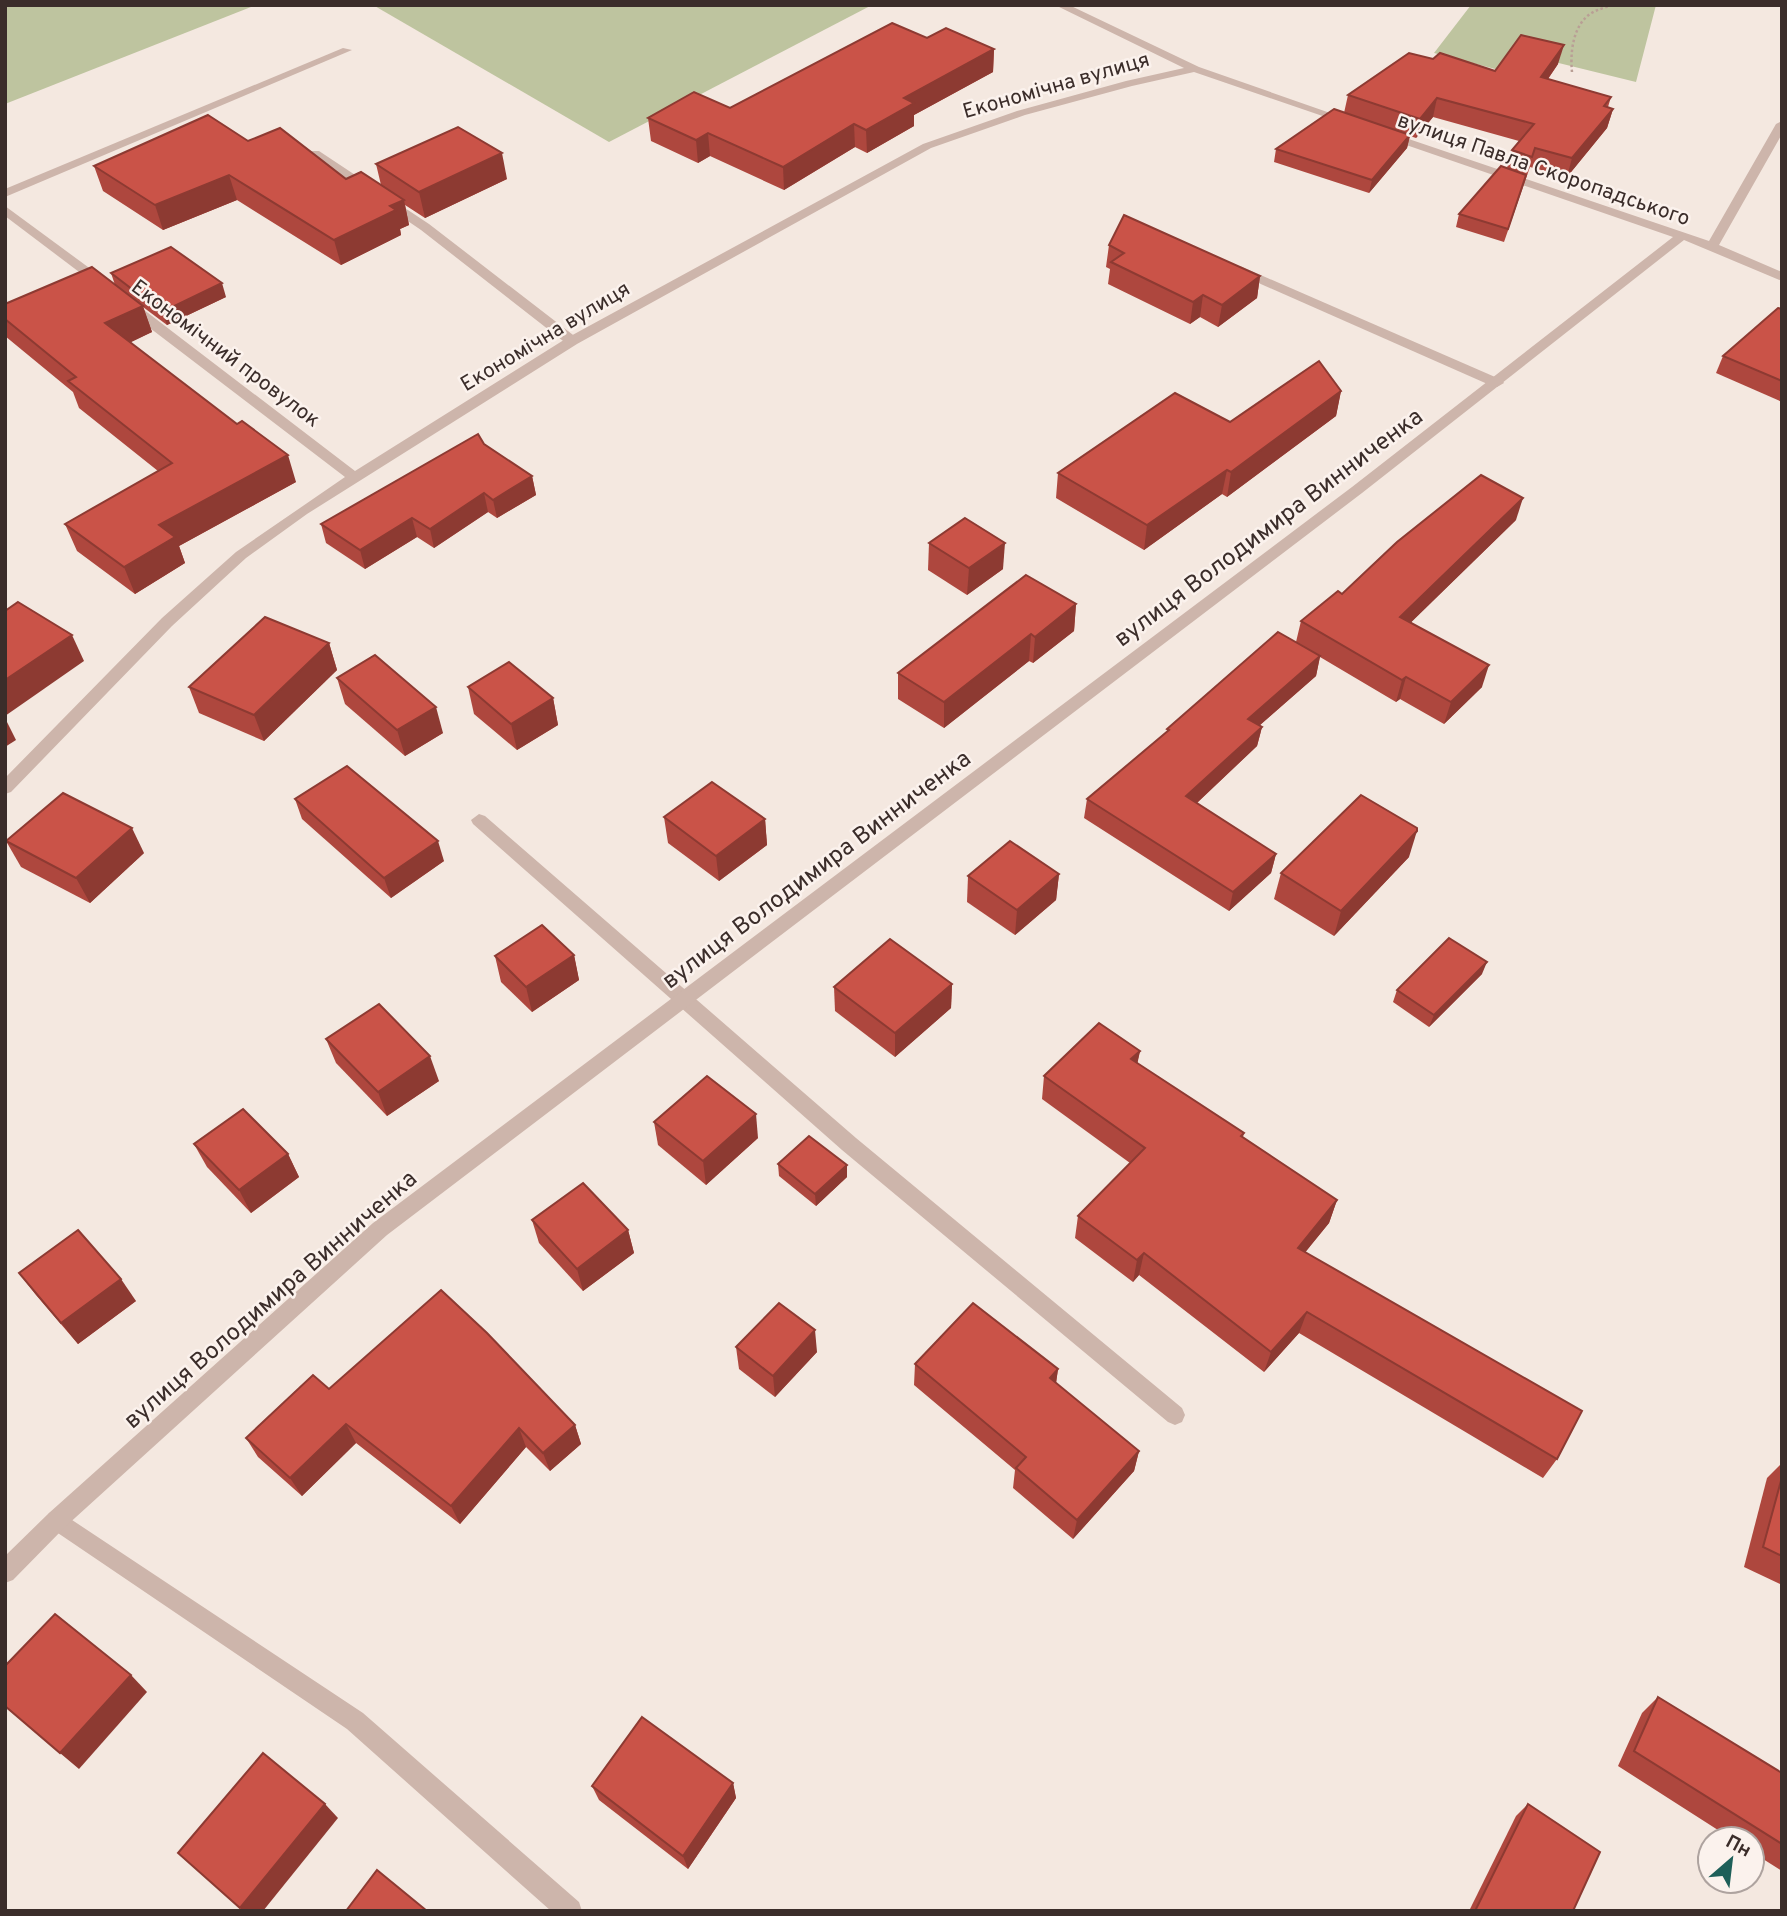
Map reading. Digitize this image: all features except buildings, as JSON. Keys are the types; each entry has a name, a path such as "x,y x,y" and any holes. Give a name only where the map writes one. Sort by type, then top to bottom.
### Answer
{"street":[{"name":"вулиця Павла Скоропадського","path":"1060,5 1195,69 1363,127"},
{"path":"5,193 347,50"},
{"name":"Економічна вулиця","path":"5,788 213,579 302,511 572,341 927,146 1021,113 1130,83 1195,69"},
{"path":"1712,246 1782,124"},
{"name":"вулиця Павла Скоропадського","path":"1376,131 1712,246 1782,277"},
{"path":"315,153 425,227 572,341"},
{"name":"Економічний провулок","path":"5,210 355,478"},
{"name":"вулиця Володимира Винниченка","path":"5,1572 57,1520 380,1229 1497,383 1682,236"},
{"path":"1228,265 1497,383"},
{"path":"480,820 586,909 684,1000 852,1146 1175,1415"},
{"path":"57,1520 355,1721 570,1911"}],"path":[{"path":"1572,72 1570,62 1578,30 1588,15 1612,5"}],"green space":[{"path":"5,5 256,5 5,104"},
{"path":"373,5 872,5 609,142"},
{"path":"1471,5 1656,5 1636,82 1514,52 1499,70 1434,53"}]}
